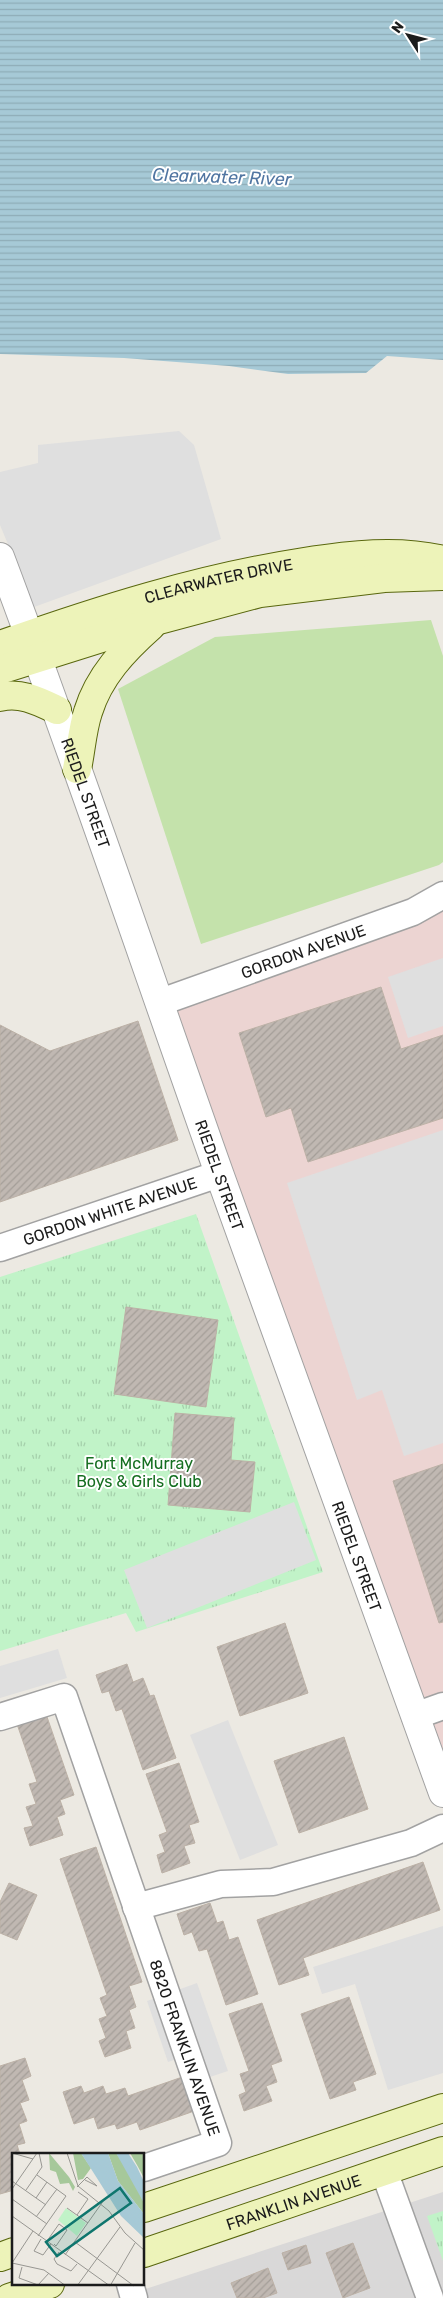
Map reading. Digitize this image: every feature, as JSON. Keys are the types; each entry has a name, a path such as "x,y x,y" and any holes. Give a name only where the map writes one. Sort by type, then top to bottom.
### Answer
{"main road":[{"name":"CLEARWATER DRIVE","path":"0,670 34,646 144,597 278,566 330,558 374,554 424,555 443,560"},
{"name":"CLEARWATER DRIVE","path":"0,644 34,646 159,620 260,593 384,578 443,576"},
{"path":"77,769 88,712 103,679 124,650 159,620"},
{"path":"0,697 7,695 28,696 57,710"},
{"path":"145,2208 443,2108"},
{"name":"FRANKLIN AVENUE","path":"145,2253 443,2151"},
{"path":"0,2257 12,2253"},
{"path":"10,2298 44,2286"}],"street":[{"name":"RIEDEL STREET","path":"0,557 57,710 161,1002 219,1174 443,1793"},
{"name":"GORDON AVENUE","path":"161,1002 413,912 443,895"},
{"name":"GORDON WHITE AVENUE","path":"0,1248 219,1174"},
{"name":"8820 FRANKLIN AVENUE","path":"0,1717 64,1697 218,2143 145,2168"},
{"path":"415,1716 443,1706"},
{"path":"136,1907 221,1884 273,1882 412,1843 443,1828"},
{"path":"384,2171 430,2298"}],"shaded area":[{"path":"179,431 194,445 221,539 34,607 0,525 0,472 38,463 38,445"},
{"path":"443,895 443,1793 161,1002"},
{"path":"443,958 443,1026 408,1038 388,977"},
{"path":"443,1130 443,1443 404,1456 382,1390 357,1400 287,1183"},
{"path":"294,1502 316,1560 147,1628 124,1570"},
{"path":"58,1649 67,1678 0,1698 0,1666"},
{"path":"228,1720 278,1845 240,1860 190,1735"},
{"path":"443,1926 443,2073 388,2090 355,1984 322,1994 313,1967"},
{"path":"197,1983 228,2071 204,2079 195,2053 168,2062 147,2001"},
{"path":"443,2192 443,2298 125,2298 124,2296"}],"green space":[{"path":"431,620 443,656 443,862 439,865 201,944 118,689 215,637"},
{"name":"Fort McMurray Boys & Girls Club","path":"196,1214 323,1572 136,1632 126,1613 0,1651 0,1277"},
{"path":"443,2211 443,2261 427,2216"}],"water":[{"name":"Clearwater River","path":"0,0 443,0 443,360 387,356 366,373 288,374 229,366 124,358 0,354"}],"building":[{"path":"381,987 401,1049 443,1035 443,1118 308,1162 291,1108 266,1117 239,1033"},
{"path":"138,1021 178,1140 0,1202 0,1025 50,1051"},
{"path":"126,1307 218,1320 206,1407 114,1394"},
{"path":"175,1413 234,1418 231,1460 255,1462 250,1512 168,1505"},
{"path":"443,1464 443,1622 439,1623 393,1481"},
{"path":"285,1623 308,1693 240,1716 217,1647"},
{"path":"127,1664 133,1682 143,1678 150,1696 154,1695 176,1758 143,1770 122,1709 116,1711 109,1691 102,1693 96,1675"},
{"path":"46,1714 74,1795 60,1800 65,1814 57,1817 63,1835 30,1846 24,1828 33,1826 26,1807 36,1804 29,1784 37,1782 17,1724"},
{"path":"344,1737 368,1809 299,1833 274,1761"},
{"path":"179,1763 199,1822 189,1825 195,1843 184,1846 190,1863 162,1873 157,1855 165,1852 159,1835 167,1832 146,1774"},
{"path":"96,1847 142,1982 129,1986 136,2007 129,2010 135,2028 126,2031 131,2048 105,2057 99,2041 106,2038 99,2019 107,2016 100,1998 107,1995 60,1859"},
{"path":"423,1862 440,1910 303,1958 309,1975 279,1985 257,1920"},
{"path":"9,1883 37,1895 17,1940 0,1933 0,1902"},
{"path":"210,1903 217,1923 223,1921 229,1940 238,1937 258,1994 226,2005 207,1949 199,1951 192,1932 184,1935 177,1914"},
{"path":"349,1997 376,2074 353,2082 356,2090 330,2099 301,2014"},
{"path":"262,2003 282,2061 271,2065 277,2082 266,2086 272,2101 244,2111 239,2095 246,2092 240,2074 249,2071 229,2014"},
{"path":"25,2058 31,2076 22,2080 29,2100 20,2103 27,2121 19,2124 25,2143 17,2145 20,2153 12,2153 12,2191 0,2194 0,2066"},
{"path":"188,2075 200,2109 140,2130 137,2122 117,2129 115,2124 98,2129 94,2117 74,2124 63,2092 81,2086 84,2093 103,2086 106,2094 125,2088 128,2096"},
{"path":"353,2243 370,2288 343,2298 326,2253"},
{"path":"306,2245 311,2263 288,2270 282,2253"},
{"path":"268,2268 277,2293 263,2298 237,2298 231,2283"}]}
